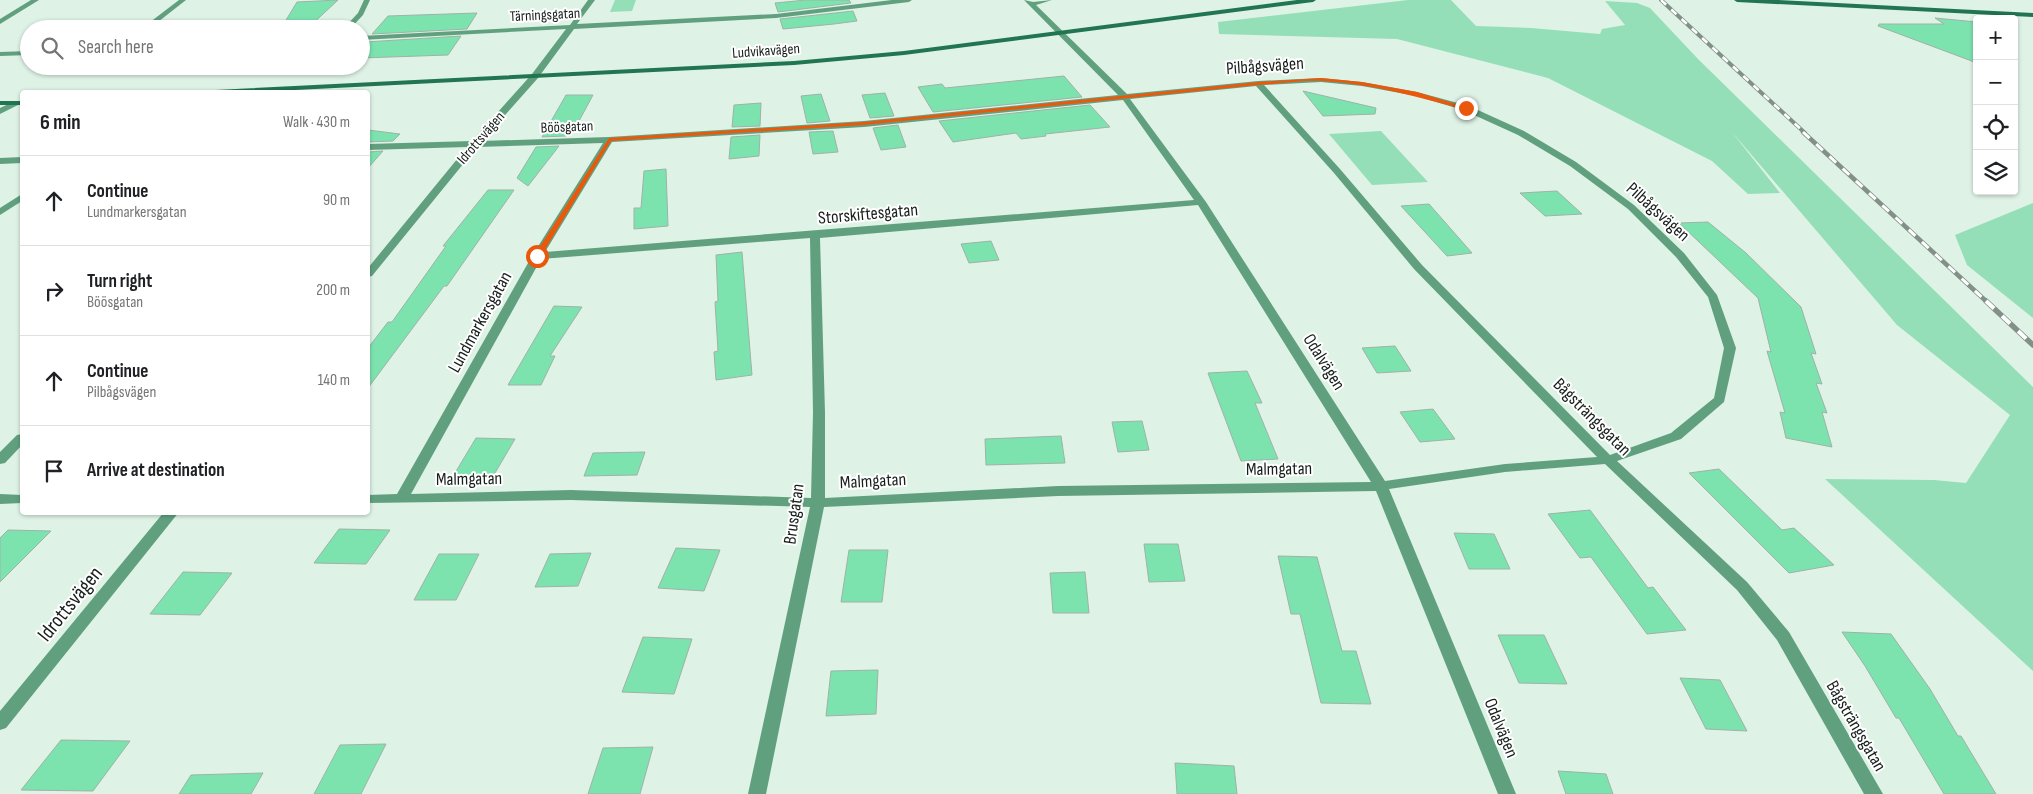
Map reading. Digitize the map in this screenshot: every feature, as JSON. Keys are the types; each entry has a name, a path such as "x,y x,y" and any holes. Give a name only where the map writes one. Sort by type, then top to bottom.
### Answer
{"street":[{"path":"0,22 36,0"},
{"path":"156,20 183,0"},
{"path":"355,20 361,14 367,0"},
{"name":"Idrottsvägen","path":"370,272 474,143 535,76 592,0"},
{"name":"Tärningsgatan","path":"370,38 776,16 910,0"},
{"path":"1030,2 1048,0"},
{"name":"Ludvikavägen","path":"256,90 794,63 904,53 1313,0"},
{"path":"1737,0 2033,15"},
{"name":"Odalvägen","path":"1030,2 1125,97 1201,202 1381,486 1507,794"},
{"path":"0,54 20,53"},
{"name":"Pilbågsvägen","path":"1125,97 1258,83 1321,80 1362,84 1417,94 1466,108 1521,132 1573,164 1631,207 1680,255 1713,297 1730,348 1720,399 1676,436 1608,460 1505,468 1381,486"},
{"name":"Bågsträngsgatan","path":"1258,83 1337,171 1418,266 1608,460 1742,586 1783,636 1874,794"},
{"name":"Böösgatan","path":"370,147 609,140 864,124 1125,97"},
{"path":"0,104 18,103"},
{"path":"0,112 18,103"},
{"name":"Lundmarkersgatan","path":"401,499 537,256 609,140"},
{"path":"0,161 20,160"},
{"path":"0,212 20,198"},
{"name":"Storskiftesgatan","path":"537,256 815,235 1201,202"},
{"name":"Brusgatan","path":"757,794 818,503 819,412 815,235"},
{"path":"0,460 20,440"},
{"name":"Malmgatan","path":"370,499 571,495 818,503 1058,491 1381,486"},
{"path":"0,499 20,499"},
{"name":"Idrottsvägen","path":"0,723 170,515"}],"green space":[{"path":"615,0 636,0 632,11 610,12"},
{"path":"1408,0 1451,0 1476,26 1531,28 1600,34 1602,29 1625,25 1605,1 1637,3 1650,8 1698,59 2033,387 2033,671 1825,479 1934,480 1966,483 2010,415 1897,325 1732,132 1780,193 1748,194 1712,161 1548,78 1397,39 1219,34 1218,22"},
{"path":"1381,131 1428,182 1372,185 1329,134"},
{"path":"2033,203 2033,318 1967,265 1955,235"}],"building":[{"path":"338,0 317,20 286,20 297,2"},
{"path":"806,0 849,0 851,3 778,12 775,3"},
{"path":"853,11 857,21 834,24 783,29 780,19"},
{"path":"477,13 467,29 372,34 388,16"},
{"path":"1935,18 1973,22 1973,62 1878,26 1879,24 1944,24"},
{"path":"461,36 448,55 370,58 370,42"},
{"path":"1064,76 1082,97 933,112 918,87 942,84 945,88"},
{"path":"1303,91 1376,108 1375,114 1323,116"},
{"path":"885,93 894,116 870,118 862,95"},
{"path":"821,94 830,121 807,123 801,96"},
{"path":"566,95 593,95 579,121 566,136 542,137"},
{"path":"761,103 760,126 732,127 734,105"},
{"path":"1090,105 1110,127 1045,134 1046,136 1021,139 1016,133 953,142 939,121"},
{"path":"898,125 906,147 881,150 873,128"},
{"path":"370,130 400,134 393,141 370,142"},
{"path":"833,131 838,152 813,154 809,132"},
{"path":"760,135 759,156 729,159 731,137"},
{"path":"559,146 528,186 517,178 536,147"},
{"path":"383,151 370,166 370,152"},
{"path":"666,169 668,226 634,229 634,208 641,208 644,171"},
{"path":"488,190 514,190 447,286 444,286 370,385 370,345 388,322 392,322 446,246 443,246"},
{"path":"1557,191 1582,214 1545,216 1520,193"},
{"path":"1429,204 1472,253 1447,256 1401,206"},
{"path":"1708,222 1746,253 1801,307 1816,354 1811,353 1822,384 1816,383 1827,413 1822,412 1832,447 1786,438 1780,412 1785,413 1767,351 1771,352 1758,298 1679,223"},
{"path":"991,241 999,260 969,263 961,244"},
{"path":"742,252 752,375 716,380 714,352 718,351 715,302 718,301 716,255"},
{"path":"554,306 582,307 550,356 555,356 541,385 508,385"},
{"path":"1395,346 1411,371 1377,373 1362,348"},
{"path":"1247,371 1262,403 1255,403 1278,459 1241,461 1208,373"},
{"path":"1433,409 1455,439 1420,442 1400,412"},
{"path":"1142,421 1149,450 1118,452 1112,422"},
{"path":"1061,436 1065,463 986,465 985,439"},
{"path":"476,438 515,439 492,478 452,478"},
{"path":"645,452 637,475 584,476 593,453"},
{"path":"1719,469 1782,530 1794,528 1834,565 1789,573 1689,473"},
{"path":"1590,510 1648,588 1653,587 1686,630 1647,634 1591,557 1580,558 1548,514"},
{"path":"339,529 390,530 366,564 314,563"},
{"path":"8,530 51,531 0,582 0,538"},
{"path":"1454,533 1494,534 1510,569 1469,569"},
{"path":"1144,544 1178,544 1185,581 1149,582"},
{"path":"676,548 720,550 704,591 658,588"},
{"path":"849,550 888,550 882,602 841,602"},
{"path":"591,553 578,586 535,587 550,554"},
{"path":"439,554 479,554 456,600 414,600"},
{"path":"1278,556 1317,557 1342,651 1356,651 1371,704 1321,703 1300,614 1291,614"},
{"path":"183,572 232,573 200,615 150,614"},
{"path":"1085,572 1089,613 1053,613 1050,573"},
{"path":"1842,632 1891,634 1930,689 1958,736 1961,736 1996,794 1944,794 1899,718 1896,718"},
{"path":"1498,635 1544,635 1567,684 1519,683"},
{"path":"643,637 692,639 674,694 622,692"},
{"path":"878,670 876,714 826,716 831,671"},
{"path":"1680,678 1720,680 1747,731 1706,729"},
{"path":"61,740 130,741 93,791 21,790"},
{"path":"386,744 361,794 314,794 340,745"},
{"path":"653,747 640,794 588,794 603,748"},
{"path":"1175,763 1234,766 1237,794 1177,794"},
{"path":"1558,771 1606,774 1613,794 1566,794"},
{"path":"263,773 251,794 179,794 191,775"}],"railway":[{"path":"1661,0 1805,133"},
{"path":"1803,132 1987,302"},
{"path":"1986,301 2033,345"}],"route":[{"path":"537,256 609,140 864,124 1258,83 1321,80 1362,84 1417,94 1466,108"}]}
